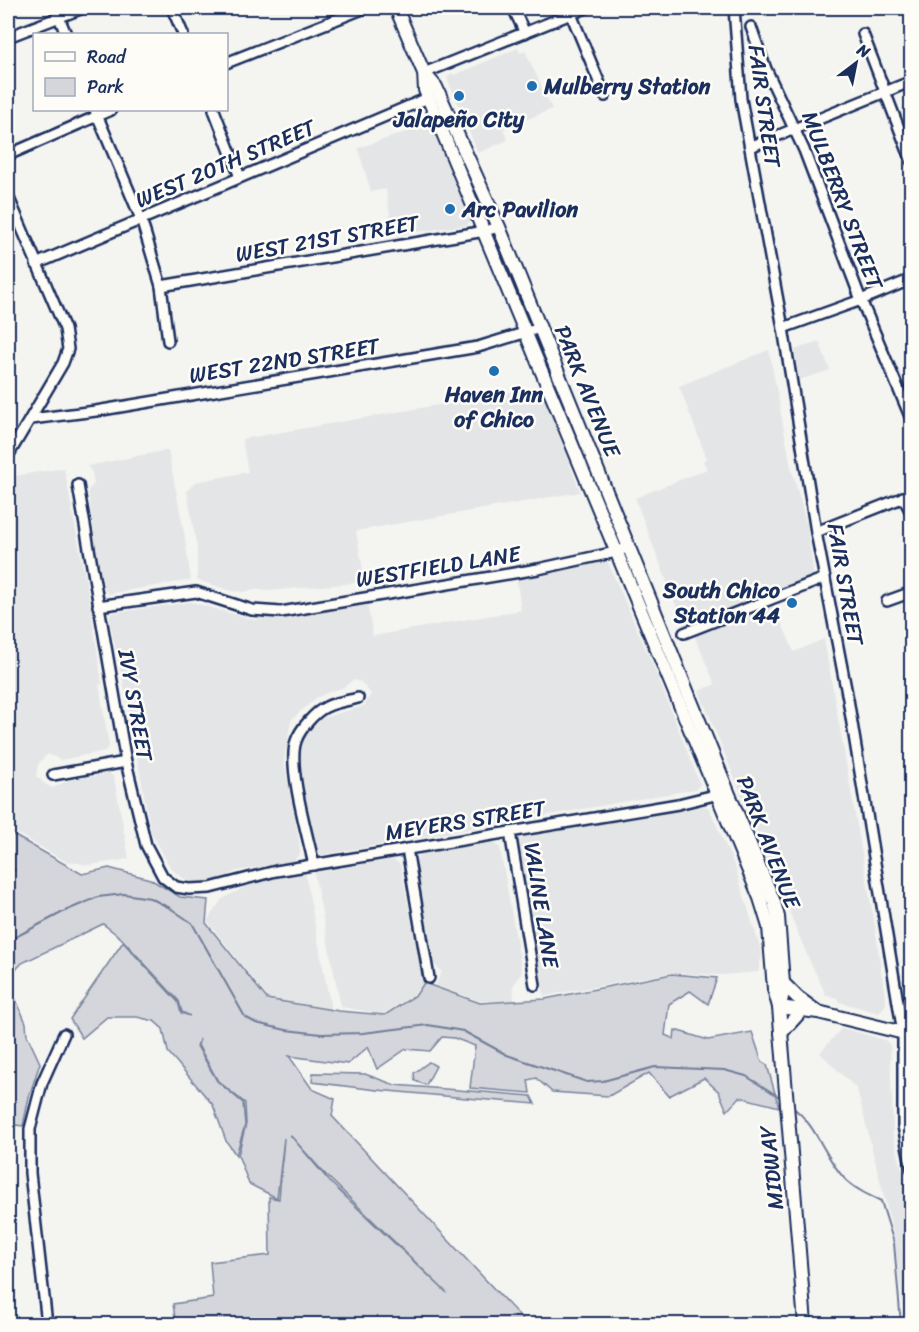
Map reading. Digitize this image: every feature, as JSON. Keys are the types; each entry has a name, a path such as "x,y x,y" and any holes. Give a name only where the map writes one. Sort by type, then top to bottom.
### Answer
{"main road":[{"name":"PARK AVENUE","path":"396,8 424,73 436,87 499,227 629,547 760,898 769,927 774,989 779,1007"},
{"name":"PARK AVENUE","path":"424,73 428,98 616,552 722,794 774,902 778,917 783,983 779,1007"},
{"path":"783,983 797,997 818,1012"},
{"path":"779,1007 818,1012 907,1034"},
{"name":"MIDWAY","path":"779,1007 805,1324"},
{"path":"781,1033 802,1010"}],"street":[{"path":"55,8 66,33"},
{"path":"8,37 83,8"},
{"path":"172,8 183,33"},
{"path":"228,62 365,8"},
{"path":"513,8 525,33"},
{"path":"424,73 586,8"},
{"name":"FAIR STREET","path":"734,8 741,99 783,328 816,532 907,1034 903,1126 912,1169"},
{"path":"571,14 605,96"},
{"name":"MULBERRY STREET","path":"751,27 766,69 795,129 861,300 912,421"},
{"path":"863,34 912,162"},
{"path":"750,147 912,81"},
{"name":"WEST 20TH STREET","path":"36,264 428,98"},
{"path":"214,111 240,177"},
{"path":"8,155 96,112 141,219 160,286 168,341"},
{"path":"8,196 65,329 68,349 63,363 8,456"},
{"name":"WEST 21ST STREET","path":"160,286 499,227"},
{"path":"783,328 912,279"},
{"name":"WEST 22ND STREET","path":"31,419 96,411 478,347 540,328"},
{"name":"IVY STREET","path":"78,485 126,762 146,845 163,877 176,887 210,888"},
{"path":"816,532 907,496 912,514"},
{"name":"WESTFIELD LANE","path":"98,606 196,592 252,610 281,612 538,569 616,552 629,547"},
{"path":"684,633 825,578"},
{"path":"887,601 912,592"},
{"path":"314,865 296,777 294,759 296,741 307,723 325,707 358,698"},
{"path":"52,775 126,762"},
{"name":"MEYERS STREET","path":"210,888 249,877 314,865 678,804 722,794"},
{"name":"VALINE LANE","path":"510,832 535,985"},
{"path":"407,849 429,978"},
{"path":"47,1324 30,1173 30,1132 32,1114 42,1083 64,1034"}],"shaded area":[{"path":"518,48 520,53 525,51 552,109 503,129 508,140 478,153 447,78 452,73 454,75"},
{"path":"430,124 470,221 467,225 393,235 386,189 371,192 358,148"},
{"path":"819,341 830,370 799,380 795,350"},
{"path":"769,350 791,467 807,526 814,578 685,629 635,498 707,469 703,461 707,459 679,386"},
{"path":"541,387 580,492 356,531 365,582 268,591 253,589 244,592 231,591 197,580 197,548 187,491 195,482 248,472 242,439"},
{"path":"168,450 191,580 108,594 104,589 96,549 88,490 94,484 92,472 87,466"},
{"path":"64,468 90,603 102,684 99,685 109,746 105,751 61,760 48,754 38,764 36,776 53,788 69,780 109,773 114,777 129,859 90,865 65,861 8,828 8,477"},
{"path":"606,558 655,670 700,784 696,789 322,855 315,849 300,764 301,750 304,737 322,718 364,706 371,694 361,682 353,680 342,688 316,698 291,720 284,761 299,841 300,853 294,861 237,871 210,883 189,882 171,869 151,832 109,619 111,613 191,602 255,620 367,604 373,636 521,610 516,574"},
{"path":"773,602 794,652 824,639 875,927 886,1004 879,1013 839,1002 837,998 826,995 807,955 699,691 715,684 694,635"},
{"path":"704,806 709,808 735,867 762,954 758,972 721,975 671,973 544,996 522,877 518,841 524,837"},
{"path":"493,842 500,848 522,972 513,986 514,1001 480,1001 435,986 442,972 432,962 415,861 420,854"},
{"path":"392,859 400,864 424,982 415,994 383,1014 341,1007 314,873"},
{"path":"305,873 331,1009 268,998 207,921 222,899 254,882"},
{"path":"903,959 911,964 911,1019"},
{"path":"842,1028 885,1040 890,1045 893,1135 911,1205 911,1304 903,1308 894,1236 857,1089 820,1053"}],"green space":[{"path":"8,832 82,874 109,868 150,879 180,897 208,900 206,923 267,999 339,1011 385,1015 416,995 424,983 480,1003 545,999 672,974 717,978 708,1004 690,991 669,1004 665,1035 674,1039 675,1030 708,1040 752,1032 762,1062 767,1065 779,1107 740,1097 727,1111 719,1092 704,1078 669,1096 649,1073 609,1096 552,1092 536,1078 528,1080 530,1093 470,1088 475,1046 454,1038 442,1037 430,1051 406,1049 377,1069 368,1047 348,1064 289,1056 312,1089 335,1099 332,1116 527,1324 176,1324 173,1304 213,1298 210,1262 270,1255 269,1197 279,1199 284,1138 277,1198 249,1184 238,1155 246,1124 245,1103 218,1081 198,1045 200,1039 197,1046 217,1081 243,1103 245,1125 236,1155 226,1141 213,1105 168,1052 163,1029 154,1021 137,1017 107,1017 82,1038 70,1019 123,942 178,1002 181,1013 190,1016 182,1012 179,1001 121,938 103,924 22,963 8,978 8,874 15,870 8,864","holes":["290,1135 324,1173 447,1293 330,1182"]},
{"path":"8,981 26,1023 27,1035 40,1063 23,1126 8,1124"},
{"path":"429,1062 436,1066 426,1085 415,1081 414,1073"},
{"path":"313,1073 365,1074 395,1085 531,1096 535,1104 312,1082"}],"waterway":[{"path":"8,941 65,911 98,897 124,894 150,898 192,923 245,1017 256,1023 286,1030 321,1034 363,1033 428,1025 463,1031 507,1055 587,1082 603,1081 655,1067 724,1070 746,1076 781,1098"},
{"path":"792,1107 808,1123 845,1179 857,1189 881,1201 894,1243 901,1324"}],"place":[{"name":"Mulberry Station","path":"532,86"},
{"name":"Jalapeño City","path":"459,96"},
{"name":"Arc Pavilion","path":"450,209"},
{"name":"Haven Inn of Chico","path":"494,371"},
{"name":"South Chico Station 44","path":"792,603"}]}
